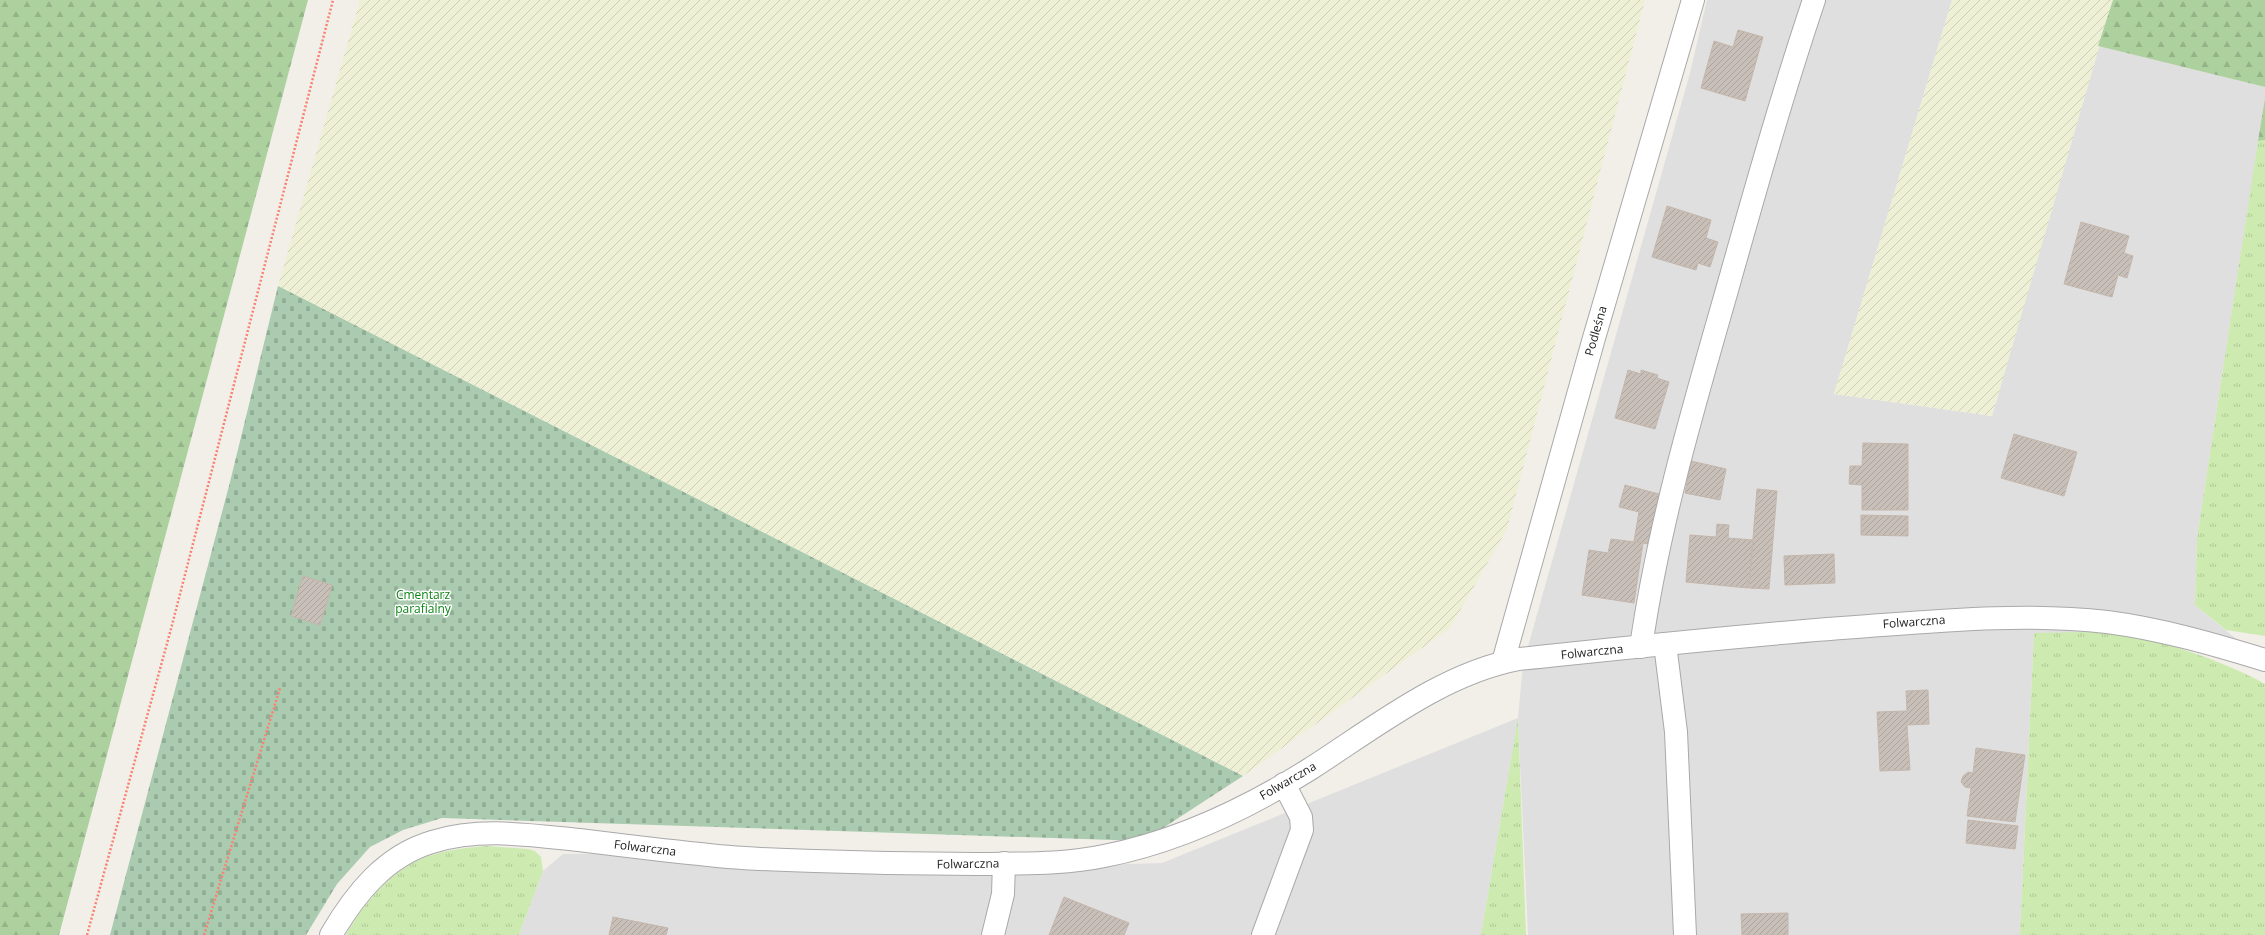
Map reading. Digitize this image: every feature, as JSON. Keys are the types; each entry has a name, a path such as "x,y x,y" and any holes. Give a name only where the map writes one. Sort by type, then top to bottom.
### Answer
{"street":[{"name":"Podleśna","path":"1503,662 1598,323 1693,0"},
{"path":"1641,647 1646,607 1673,481 1736,257 1814,0"},
{"name":"Folwarczna","path":"331,935 361,889 376,873 392,861 429,842 470,834 523,834 735,858 893,864 1004,863 1081,860 1135,849 1212,820 1284,784 1435,690 1471,672 1503,662 1665,644 1944,620 2045,619 2085,620 2131,626 2197,640 2265,660"},
{"path":"1665,644 1676,732 1685,935"},
{"path":"1263,935 1302,830 1301,817 1284,784"},
{"path":"993,935 1003,894 1004,863"}],"path":[{"path":"87,935 172,629 333,0"},
{"path":"204,935 280,688"}],"shaded area":[{"path":"1707,0 1952,0 1834,394 1992,416 2098,46 2265,87 2265,98 2197,538 2195,605 2257,656 2113,633 2034,633 2020,935 1528,935 1518,720 1481,935 519,935 543,871 563,854 769,853 1094,865 1162,863 1518,718 1523,664 1690,73"}],"green space":[{"path":"0,0 308,0 59,935 0,935"},
{"path":"360,0 1645,0 1507,529 1450,628 1243,776 278,286"},
{"path":"1952,0 2113,0 1992,416 1834,394"},
{"path":"2113,0 2265,0 2265,87 2098,46"},
{"path":"2265,98 2265,140 2258,141"},
{"path":"2265,140 2265,636 2226,630 2195,605 2197,538 2258,141"},
{"name":"Cmentarz parafialny","path":"278,286 1243,776 1143,841 442,818 403,830 370,847 337,884 306,935 110,935 230,482"},
{"path":"2034,633 2113,633 2150,640 2191,652 2231,667 2265,684 2265,935 2020,935"},
{"path":"1518,718 1526,935 1481,935"},
{"path":"487,846 528,849 535,851 541,857 543,871 519,935 346,935 368,901 387,881 409,865 421,859 445,851"}],"building":[{"path":"1738,30 1763,37 1745,101 1701,88 1714,41 1733,47"},
{"path":"1667,206 1711,220 1706,238 1718,242 1710,267 1698,263 1696,270 1652,257"},
{"path":"2081,222 2129,236 2124,253 2133,256 2127,278 2118,275 2112,297 2064,284"},
{"path":"1628,370 1641,374 1641,370 1658,375 1657,378 1669,382 1655,429 1615,418"},
{"path":"2014,434 2077,452 2064,496 2001,478"},
{"path":"1863,443 1908,444 1908,510 1862,510 1862,485 1849,484 1850,466 1862,466"},
{"path":"1691,461 1726,469 1720,500 1685,493"},
{"path":"1625,485 1659,494 1648,544 1634,541 1639,512 1619,507"},
{"path":"1757,489 1777,491 1769,589 1749,588"},
{"path":"1861,515 1908,516 1908,536 1861,535"},
{"path":"1717,524 1729,525 1728,538 1753,540 1748,588 1686,582 1690,535 1716,537"},
{"path":"1611,539 1643,543 1634,603 1582,595 1589,550 1608,553"},
{"path":"1834,554 1835,583 1785,585 1784,556"},
{"path":"303,576 332,585 320,625 291,616"},
{"path":"1928,690 1929,724 1907,725 1910,770 1880,771 1877,712 1907,711 1906,691"},
{"path":"1976,748 2025,755 2015,822 1967,816 1971,788 1965,787 1961,782 1963,776 1968,772 1973,773"},
{"path":"1968,820 2018,826 2015,849 1966,843"},
{"path":"1064,897 1129,923 1124,935 1049,935"},
{"path":"1788,913 1788,935 1742,935 1741,914"},
{"path":"613,917 668,928 666,935 609,935"}]}
